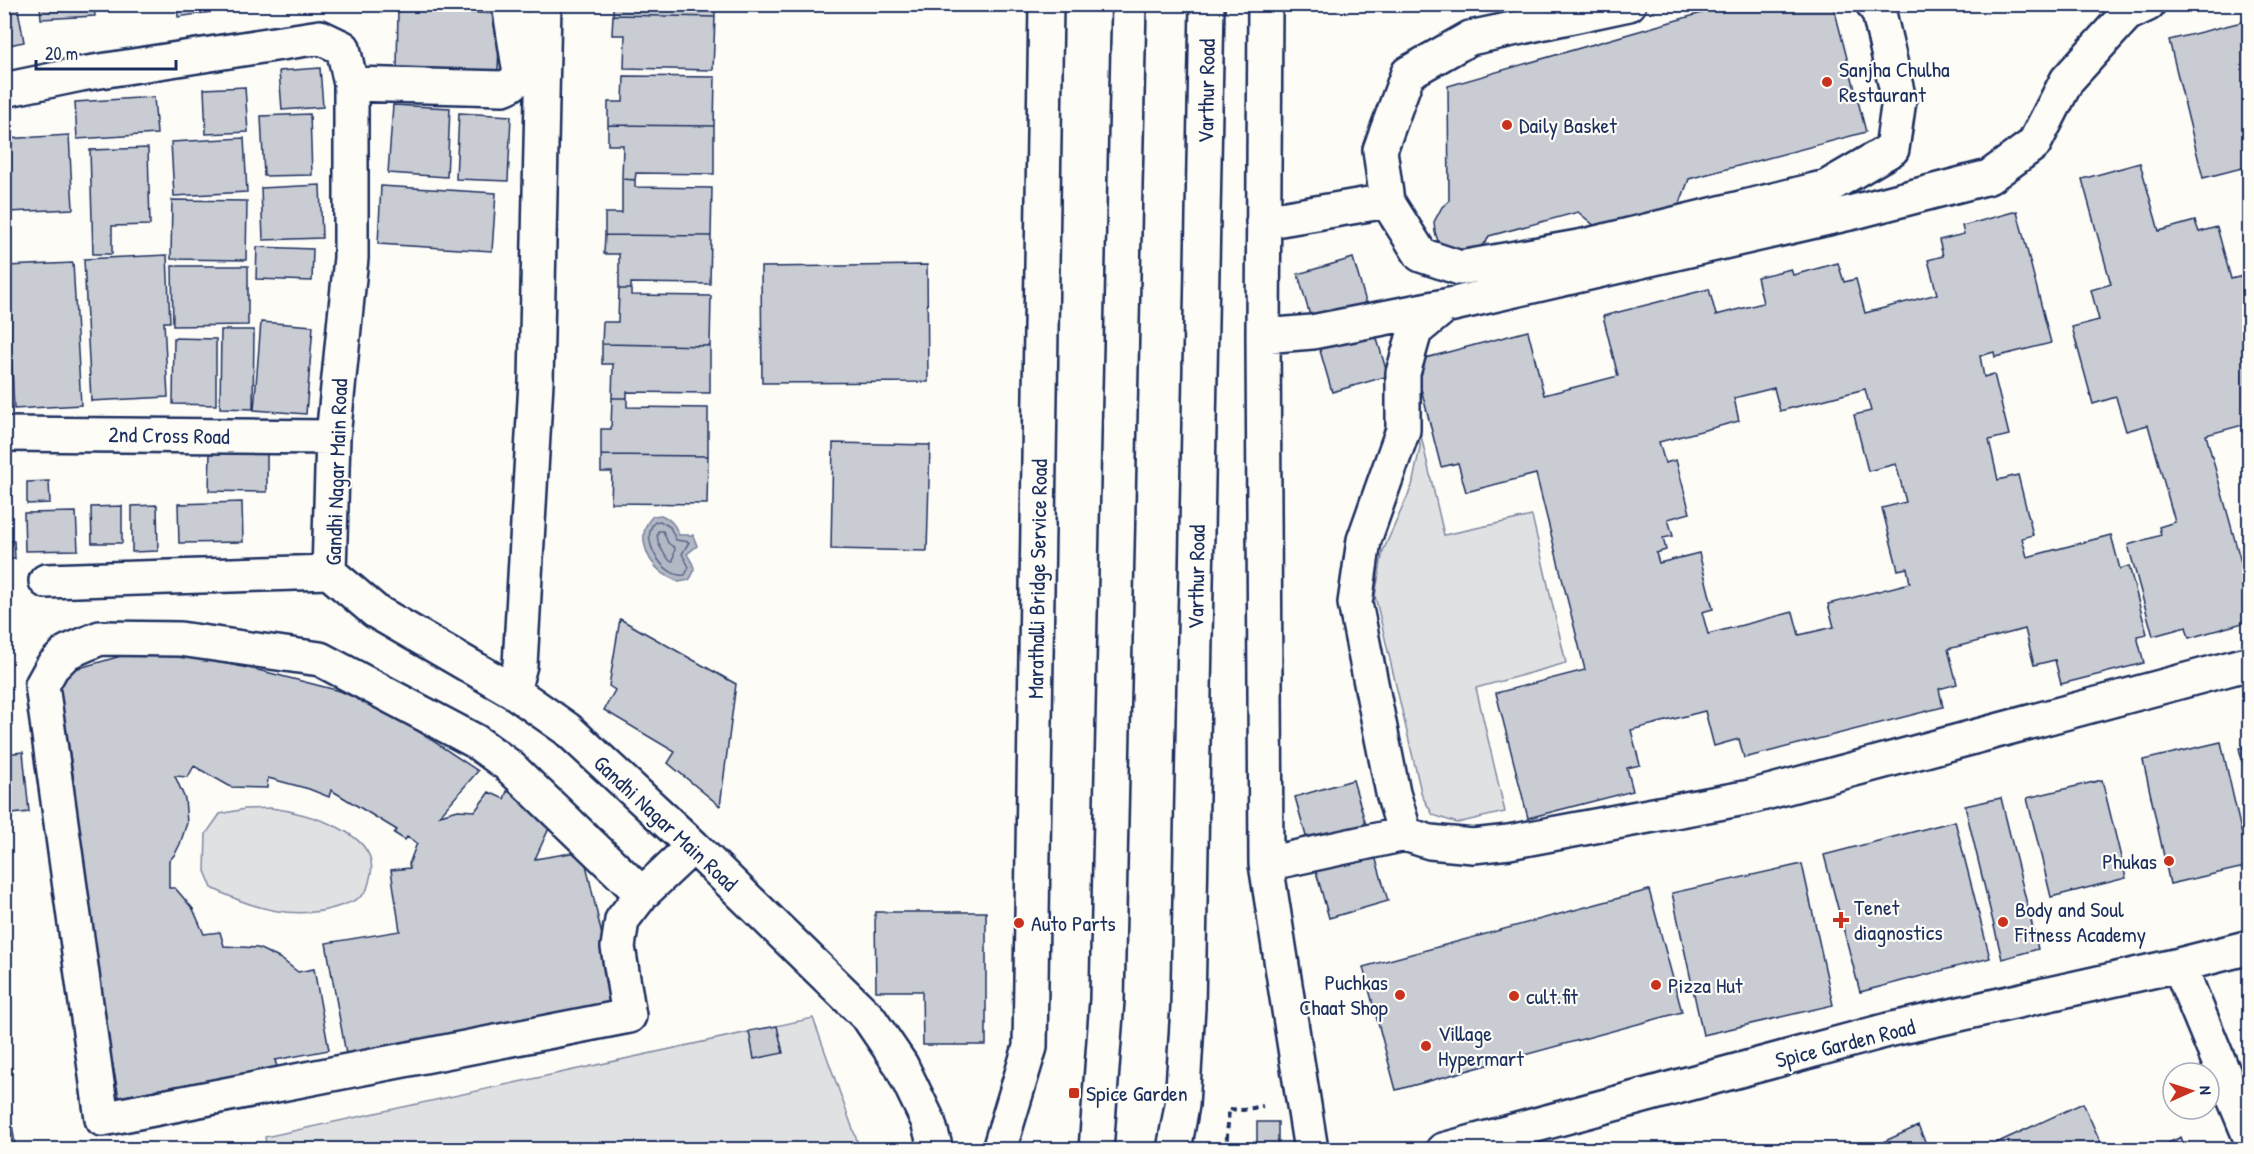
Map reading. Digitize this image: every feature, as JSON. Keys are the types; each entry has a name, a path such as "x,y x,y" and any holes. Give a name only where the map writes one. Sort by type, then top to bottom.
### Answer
{"street":[{"path":"351,84 510,86 520,74 509,4"},
{"path":"513,691 520,665 536,382 544,4"},
{"name":"Marathalli Bridge Service Road","path":"999,1149 1030,1047 1046,4"},
{"path":"1096,1149 1107,1000 1129,4"},
{"name":"Varthur Road","path":"1174,1149 1182,1105 1188,1007 1207,4"},
{"path":"1265,4 1263,336 1266,864 1311,1149"},
{"path":"1629,4 1470,38 1408,72 1380,150 1388,201 1421,255 1460,268 1584,246 1827,187 1892,149 1899,100 1879,13 1873,4"},
{"path":"1263,336 1312,332 1445,306 1850,213 1989,177 2034,144 2067,80 2127,14 2148,4"},
{"name":"Gandhi Nagar Main Road","path":"4,90 81,74 320,37 343,48 351,84 351,258 333,437 329,572 375,611 513,691 567,729 693,846 869,1018 901,1065 928,1121 936,1149"},
{"path":"1263,222 1388,201"},
{"path":"1405,834 1393,793 1355,603 1364,540 1402,430 1403,374 1415,331 1445,306"},
{"name":"2nd Cross Road","path":"4,434 333,437"},
{"path":"46,581 329,572"},
{"path":"642,894 508,765 475,741 320,659 180,639 100,638 67,652 52,667 42,685 102,1119 629,1016 618,946 622,920 642,894 693,846"},
{"path":"1266,864 1405,834 1430,842 1462,845 1509,842 1750,797 2250,663"},
{"name":"Spice Garden Road","path":"1443,1149 1888,1030 2250,947"},
{"path":"2179,965 2250,1137"}],"path":[{"path":"1226,1149 1229,1110 1265,1106"}],"shaded area":[{"path":"1418,423 1444,535 1532,516 1566,663 1476,688 1505,812 1457,823 1433,815 1422,796 1375,596 1383,551 1412,486 1420,447"},
{"path":"271,808 302,814 338,827 365,848 371,862 370,878 364,894 352,902 326,910 293,913 243,902 212,888 205,871 206,834 220,814 245,809"},
{"path":"813,1018 860,1149 267,1150 265,1137"}],"water":[{"path":"661,515 673,523 679,535 693,535 697,546 687,554 694,569 689,580 679,582 663,573 655,566 647,552 644,537 648,522 653,516"}],"building":[{"path":"4,4 17,4 24,42 4,46"},
{"path":"40,4 94,4 95,16 41,19"},
{"path":"177,4 257,4 257,5 178,17"},
{"path":"403,4 466,4 465,10"},
{"path":"613,4 715,4 715,17 613,15"},
{"path":"1733,4 1833,4 1866,132 1689,179 1680,203 1666,220 1613,233 1595,226 1578,212 1489,236 1486,242 1470,254 1443,247 1438,241 1434,222 1442,207 1449,201 1448,86"},
{"path":"398,9 500,14 498,71 397,67"},
{"path":"613,15 715,17 713,70 624,68 625,35 612,35"},
{"path":"2250,20 2250,166 2203,178 2169,40"},
{"path":"320,68 323,107 282,110 279,71"},
{"path":"624,76 715,77 714,126 608,125 608,102 623,102"},
{"path":"245,87 248,132 206,134 204,89"},
{"path":"154,97 157,134 77,139 75,102"},
{"path":"393,105 450,108 447,177 388,173"},
{"path":"459,113 511,116 508,181 456,179"},
{"path":"310,114 312,175 264,176 261,116"},
{"path":"608,125 714,126 714,174 636,173 635,180 622,179 623,145 608,145"},
{"path":"69,135 73,209 8,212 4,139"},
{"path":"244,138 247,192 174,196 171,142"},
{"path":"148,148 150,225 112,226 112,254 93,254 90,150"},
{"path":"2140,163 2159,231 2195,221 2199,232 2217,227 2231,279 2250,274 2250,423 2206,435 2250,595 2250,621 2189,638 2186,627 2153,636 2128,545 2161,535 2159,527 2175,522 2148,425 2126,431 2116,397 2093,404 2072,327 2099,320 2091,290 2111,284 2082,179"},
{"path":"622,179 635,180 635,187 712,188 711,236 605,235 605,213 622,213"},
{"path":"320,185 322,238 263,240 261,188"},
{"path":"381,186 496,193 492,251 378,244"},
{"path":"172,200 247,201 246,260 171,259"},
{"path":"2017,211 2051,343 1995,357 1994,352 1980,356 1984,377 1994,374 2009,435 1989,440 1998,480 2018,475 2033,535 2022,538 2027,557 2111,535 2120,569 2129,566 2147,634 2137,636 2144,663 2061,684 2055,660 2034,665 2025,629 1948,649 1957,684 1939,689 1943,707 1744,758 1739,739 1714,746 1705,711 1631,730 1640,765 1627,768 1633,791 1528,818 1496,693 1585,670 1536,474 1466,492 1458,463 1441,467 1414,361 1528,331 1544,395 1618,376 1603,316 1709,289 1716,315 1763,303 1757,277 1791,269 1793,275 1838,263 1844,282 1856,279 1865,313 1937,294 1928,260 1943,256 1939,240 1964,234 1962,226","holes":["1774,388 1780,411 1865,389 1871,411 1854,415 1868,471 1896,464 1906,502 1882,508 1898,570 1907,568 1910,583 1828,604 1834,627 1799,635 1793,612 1708,634 1702,612 1713,609 1699,553 1659,563 1656,553 1666,550 1663,538 1673,536 1668,519 1690,513 1676,460 1665,463 1659,442 1739,421 1734,398"]},
{"path":"605,235 711,236 710,284 631,283 631,289 619,289 619,254 604,254"},
{"path":"257,247 313,249 312,281 256,279"},
{"path":"167,255 170,322 164,322 168,397 91,401 84,259"},
{"path":"1353,258 1388,376 1332,392 1298,274"},
{"path":"73,263 81,405 14,409 7,266"},
{"path":"927,265 928,382 762,383 761,267"},
{"path":"172,266 248,266 248,325 173,326"},
{"path":"619,289 631,289 631,295 711,296 710,346 602,344 603,322 618,322"},
{"path":"261,322 313,326 306,414 254,410"},
{"path":"221,330 254,330 253,409 220,408"},
{"path":"174,338 216,339 216,405 173,404"},
{"path":"602,344 710,346 710,393 627,392 627,398 612,398 613,364 602,364"},
{"path":"612,398 627,398 627,407 708,408 708,456 601,455 601,429 611,429"},
{"path":"833,443 930,445 927,551 831,549"},
{"path":"210,452 267,453 267,492 209,491"},
{"path":"601,455 708,456 707,504 611,503 612,472 601,472"},
{"path":"49,481 50,503 27,504 27,482"},
{"path":"242,502 243,542 179,543 178,504"},
{"path":"157,505 158,551 132,552 132,506"},
{"path":"122,506 122,543 92,543 91,507"},
{"path":"76,512 78,550 25,551 24,513"},
{"path":"4,541 14,541 15,559 4,559"},
{"path":"620,619 736,684 720,806 668,763 675,752 604,710 615,690 609,686"},
{"path":"135,652 194,657 262,671 340,691 394,715 478,771 440,815 458,810 475,811 489,792 504,799 507,791 555,815 535,859 583,851 617,1002 346,1054 326,943 400,931 391,870 410,868 409,864 417,843 407,837 405,840 394,833 397,830 331,790 329,797 268,778 267,788 231,787 194,766 188,777 175,776 185,799 187,823 180,844 169,861 169,888 175,888 193,909 204,934 220,932 224,946 258,948 281,959 298,972 314,969 329,1050 275,1060 277,1067 119,1097 112,1061 102,1063 65,783 74,782 58,674"},
{"path":"2221,742 2249,866 2170,884 2143,760"},
{"path":"2250,746 2250,794 2239,748"},
{"path":"23,752 29,812 4,815 4,754"},
{"path":"1353,780 1388,901 1329,918 1295,797"},
{"path":"2102,780 2126,878 2051,897 2027,798"},
{"path":"2001,798 2038,949 2002,959 1965,806"},
{"path":"1955,821 1990,958 1860,992 1824,855"},
{"path":"1802,864 1833,1005 1703,1035 1672,893"},
{"path":"1649,890 1682,1012 1396,1090 1363,967"},
{"path":"875,912 986,912 986,1045 923,1045 922,991 876,991"},
{"path":"777,1026 783,1053 754,1059 749,1031"},
{"path":"4,1075 16,1150 4,1150"},
{"path":"2083,1103 2104,1150 1981,1150"},
{"path":"1257,1122 1278,1122 1278,1150 1257,1150"},
{"path":"1918,1126 1929,1150 1873,1150 1872,1147"},
{"path":"2181,1137 2186,1150 2153,1150"}],"place":[{"name":"Sanjha Chulha Restaurant","path":"1827,82"},
{"name":"Daily Basket","path":"1507,125"},
{"name":"Phukas","path":"2169,861"},
{"name":"Tenet diagnostics","path":"1841,920"},
{"name":"Body and Soul Fitness Academy","path":"2003,922"},
{"name":"Auto Parts","path":"1019,923"},
{"name":"Pizza Hut","path":"1656,985"},
{"name":"Puchkas Chaat Shop","path":"1400,995"},
{"name":"cult.fit","path":"1514,996"},
{"name":"Village Hypermart","path":"1426,1046"},
{"name":"Spice Garden","path":"1074,1093"}]}
